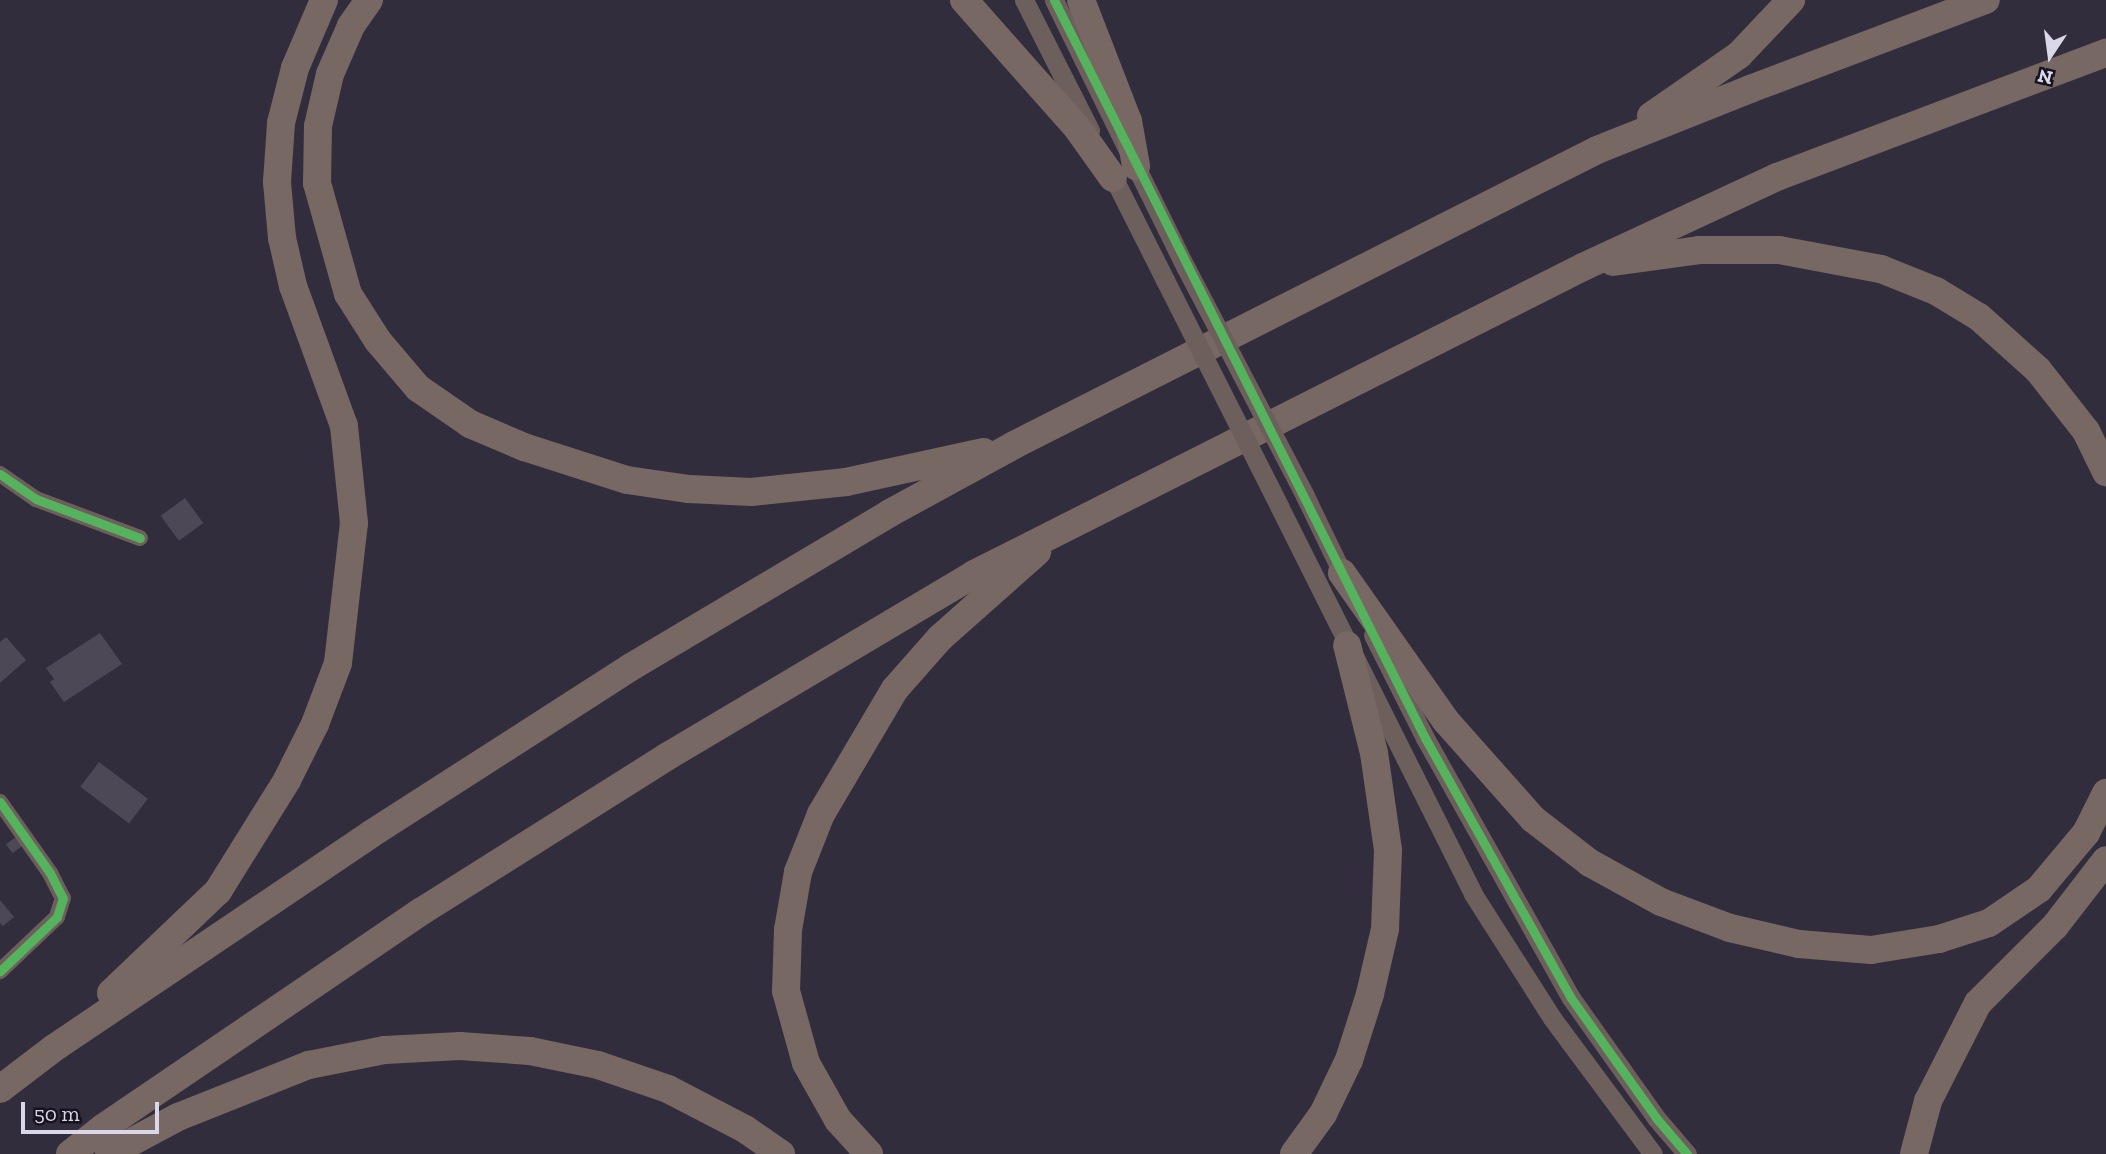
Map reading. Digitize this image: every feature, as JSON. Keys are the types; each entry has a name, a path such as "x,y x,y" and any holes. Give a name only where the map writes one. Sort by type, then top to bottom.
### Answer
{"highway":[{"path":"54,1048 218,891 287,780 315,724 338,663 354,523 344,426 293,286 282,237 277,182 281,122 295,68 324,0"},
{"path":"369,0 351,26 330,74 318,126 317,183 348,294 378,341 418,388 470,424 524,447 627,480 689,489 751,492 846,482 1014,445"},
{"path":"964,0 1078,129 1125,172"},
{"path":"1081,0 1128,121 1125,172"},
{"path":"1597,150 1739,55 1791,0"},
{"path":"0,1089 54,1048 371,834 631,667 890,513 1014,445 1597,150 1986,0"},
{"path":"70,1154 104,1127 422,911 656,763 974,574 1583,267 1776,177 2106,53"},
{"path":"1583,267 1699,250 1779,250 1881,269 1937,291 1979,317 2038,370 2078,421 2106,472"},
{"path":"869,1154 838,1119 806,1063 786,991 788,929 798,872 821,814 895,689 940,638 1069,524"},
{"path":"1342,573 1446,721 1533,819 1590,863 1661,902 1730,928 1798,944 1871,950 1939,939 1989,923 2039,889 2086,833 2106,793"},
{"path":"1294,1154 1323,1114 1349,1060 1370,994 1385,929 1388,850 1374,753 1348,645"},
{"path":"1914,1154 1928,1101 1978,1003 2055,926 2106,860"},
{"path":"108,1154 178,1117 309,1065 385,1050 460,1046 530,1051 598,1065 668,1089 745,1129 781,1154"}],"street":[{"path":"1024,0 1125,172 1186,268 1305,496 1425,738 1571,998 1657,1119 1687,1154"},
{"path":"1054,0 1125,172 1165,280 1473,894 1552,1018 1653,1154"},
{"path":"0,474 36,499 140,538"},
{"path":"0,802 50,873 63,898 57,917 0,971"}],"building":[{"path":"185,498 203,523 179,541 161,516"},
{"path":"100,633 122,664 64,702 50,682 54,679 46,668"},
{"path":"6,637 26,660 0,683 0,642"},
{"path":"99,762 148,799 129,823 80,787"},
{"path":"17,836 24,845 13,853 6,845"},
{"path":"0,900 14,917 3,926 0,923"}],"cycle path":[{"path":"1054,0 1425,738 1571,998 1657,1119 1687,1154"},
{"path":"0,474 36,499 140,538"},
{"path":"0,802 50,873 63,898 57,917 0,971"}]}
